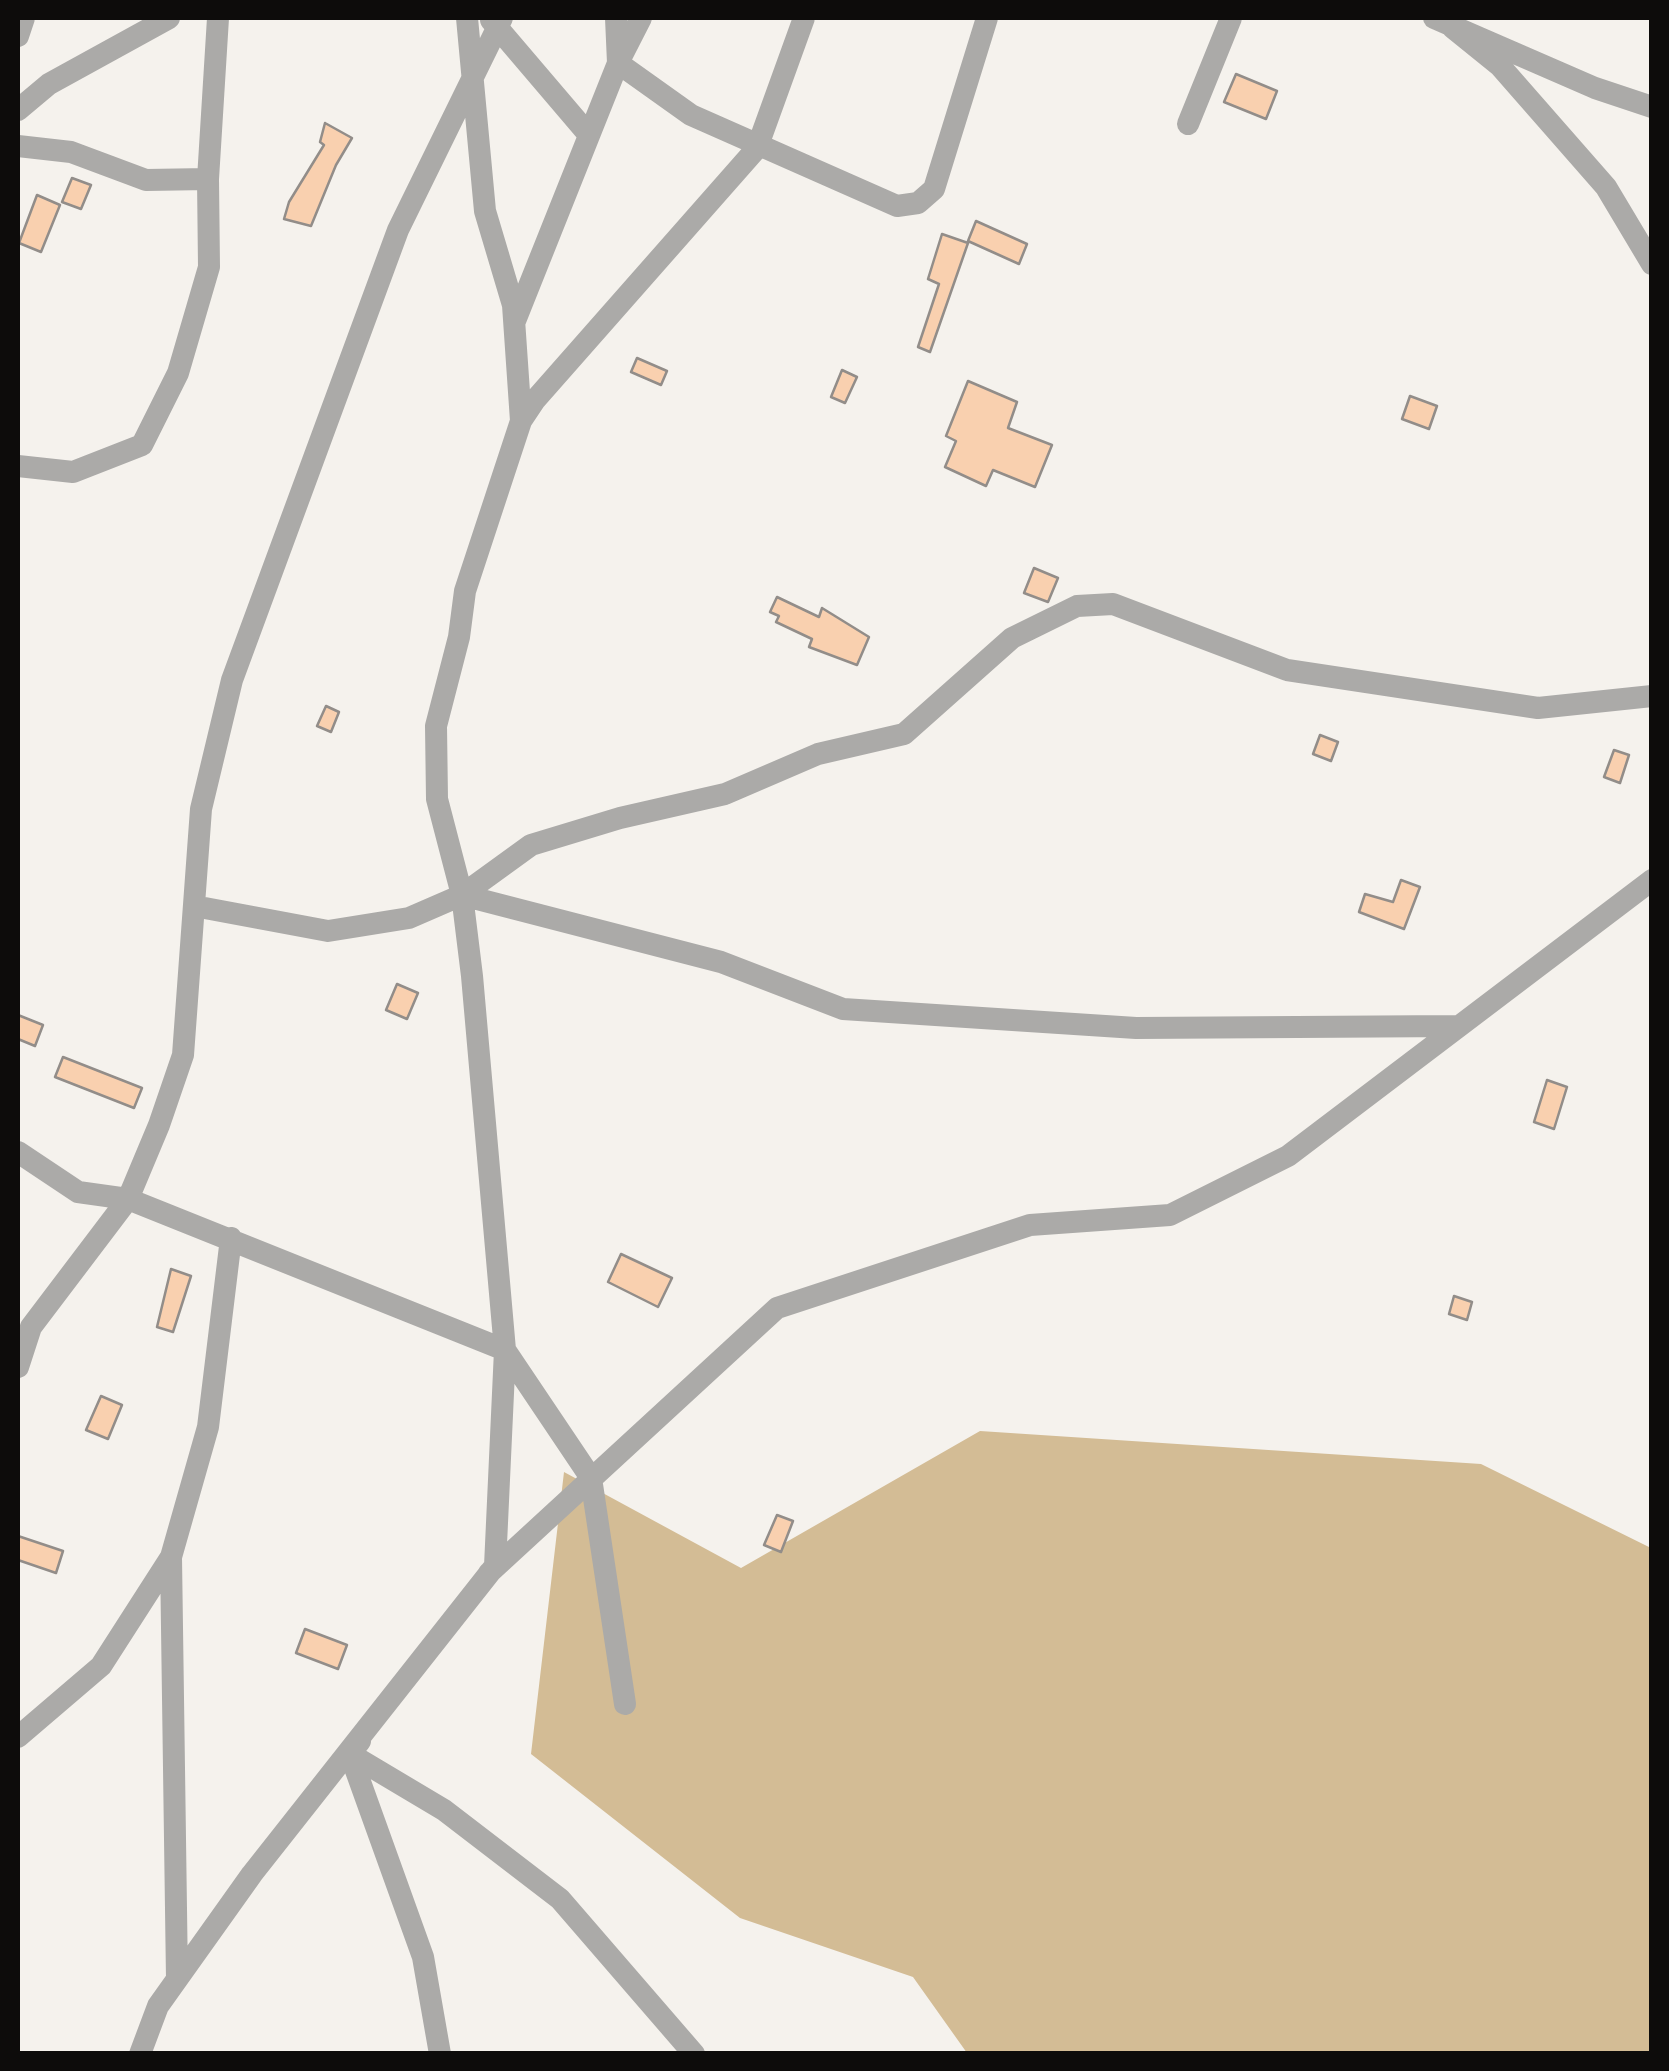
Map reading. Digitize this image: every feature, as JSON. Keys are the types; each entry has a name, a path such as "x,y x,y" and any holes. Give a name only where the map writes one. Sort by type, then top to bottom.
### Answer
{"street":[{"path":"18,36 24,18"},
{"path":"18,110 49,84 169,18"},
{"path":"18,466 73,472 142,446 178,372 208,267 208,179 218,18"},
{"path":"350,1754 495,1566 505,1350 462,895 438,799 436,726 459,638 465,591 521,421 514,324 485,210 475,66 467,18"},
{"path":"616,18 618,63"},
{"path":"514,324 618,63 641,18"},
{"path":"521,421 757,148 804,18"},
{"path":"618,63 691,115 757,148 897,206 918,203 934,189 987,18"},
{"path":"1188,124 1230,18"},
{"path":"18,1367 30,1327 128,1199 183,1055 201,809 232,680 398,230 496,21 589,135"},
{"path":"1443,23 1652,108"},
{"path":"1443,23 1500,66 1606,187 1652,264"},
{"path":"18,146 71,152 146,180 208,179"},
{"path":"194,906 328,931 409,918 462,895 530,846 725,794 818,754 904,734 1012,638 1077,606 1113,604 1287,670 1538,708 1652,696"},
{"path":"140,2054 158,2006 252,1874 495,1566 777,1308 1030,1226 1170,1216 1288,1156 1652,880"},
{"path":"462,895 721,962 843,1009 1136,1028 1457,1026"},
{"path":"18,1152 78,1192 128,1199 505,1350 591,1478 625,1704"},
{"path":"177,1979 171,1557 208,1426 231,1238"},
{"path":"18,1736 101,1666 171,1557"},
{"path":"350,1754 423,1957 440,2054"},
{"path":"350,1754 444,1810 560,1899 694,2054"}],"shaded area":[{"path":"980,1431 1481,1464 1651,1548 1651,2053 967,2053 913,1977 740,1918 531,1754 564,1472 741,1568"}],"building":[{"path":"1236,74 1277,91 1266,119 1224,102"},
{"path":"325,123 352,138 336,165 311,226 284,219 289,202 324,145 320,142"},
{"path":"72,178 91,185 81,209 62,202"},
{"path":"37,195 60,205 41,252 19,243"},
{"path":"976,221 1027,244 1019,264 968,241"},
{"path":"942,234 968,243 930,352 918,347 939,284 928,279"},
{"path":"637,358 667,371 661,385 631,372"},
{"path":"842,370 857,377 845,403 831,397"},
{"path":"968,381 1017,402 1008,428 1052,445 1035,487 993,470 986,486 945,467 956,441 946,436"},
{"path":"1410,396 1437,406 1429,429 1402,419"},
{"path":"1034,568 1058,578 1048,602 1024,593"},
{"path":"777,597 819,617 822,608 869,637 857,665 809,647 812,639 776,622 779,616 770,612"},
{"path":"326,706 339,712 331,732 317,726"},
{"path":"1320,735 1338,742 1331,761 1313,754"},
{"path":"1614,750 1629,755 1620,783 1604,777"},
{"path":"1401,880 1420,887 1404,929 1359,912 1365,894 1393,902"},
{"path":"397,984 418,993 407,1019 386,1010"},
{"path":"18,1015 43,1025 35,1046 18,1039"},
{"path":"63,1057 142,1088 134,1108 55,1077"},
{"path":"1547,1080 1567,1087 1554,1129 1534,1122"},
{"path":"621,1254 672,1278 658,1307 608,1282"},
{"path":"171,1269 191,1276 173,1332 157,1327"},
{"path":"1454,1296 1472,1302 1467,1320 1449,1314"},
{"path":"101,1396 122,1405 108,1439 86,1430"},
{"path":"777,1515 793,1521 781,1552 764,1545"},
{"path":"18,1536 63,1551 56,1573 18,1560"},
{"path":"305,1629 347,1645 338,1669 296,1653"}]}
